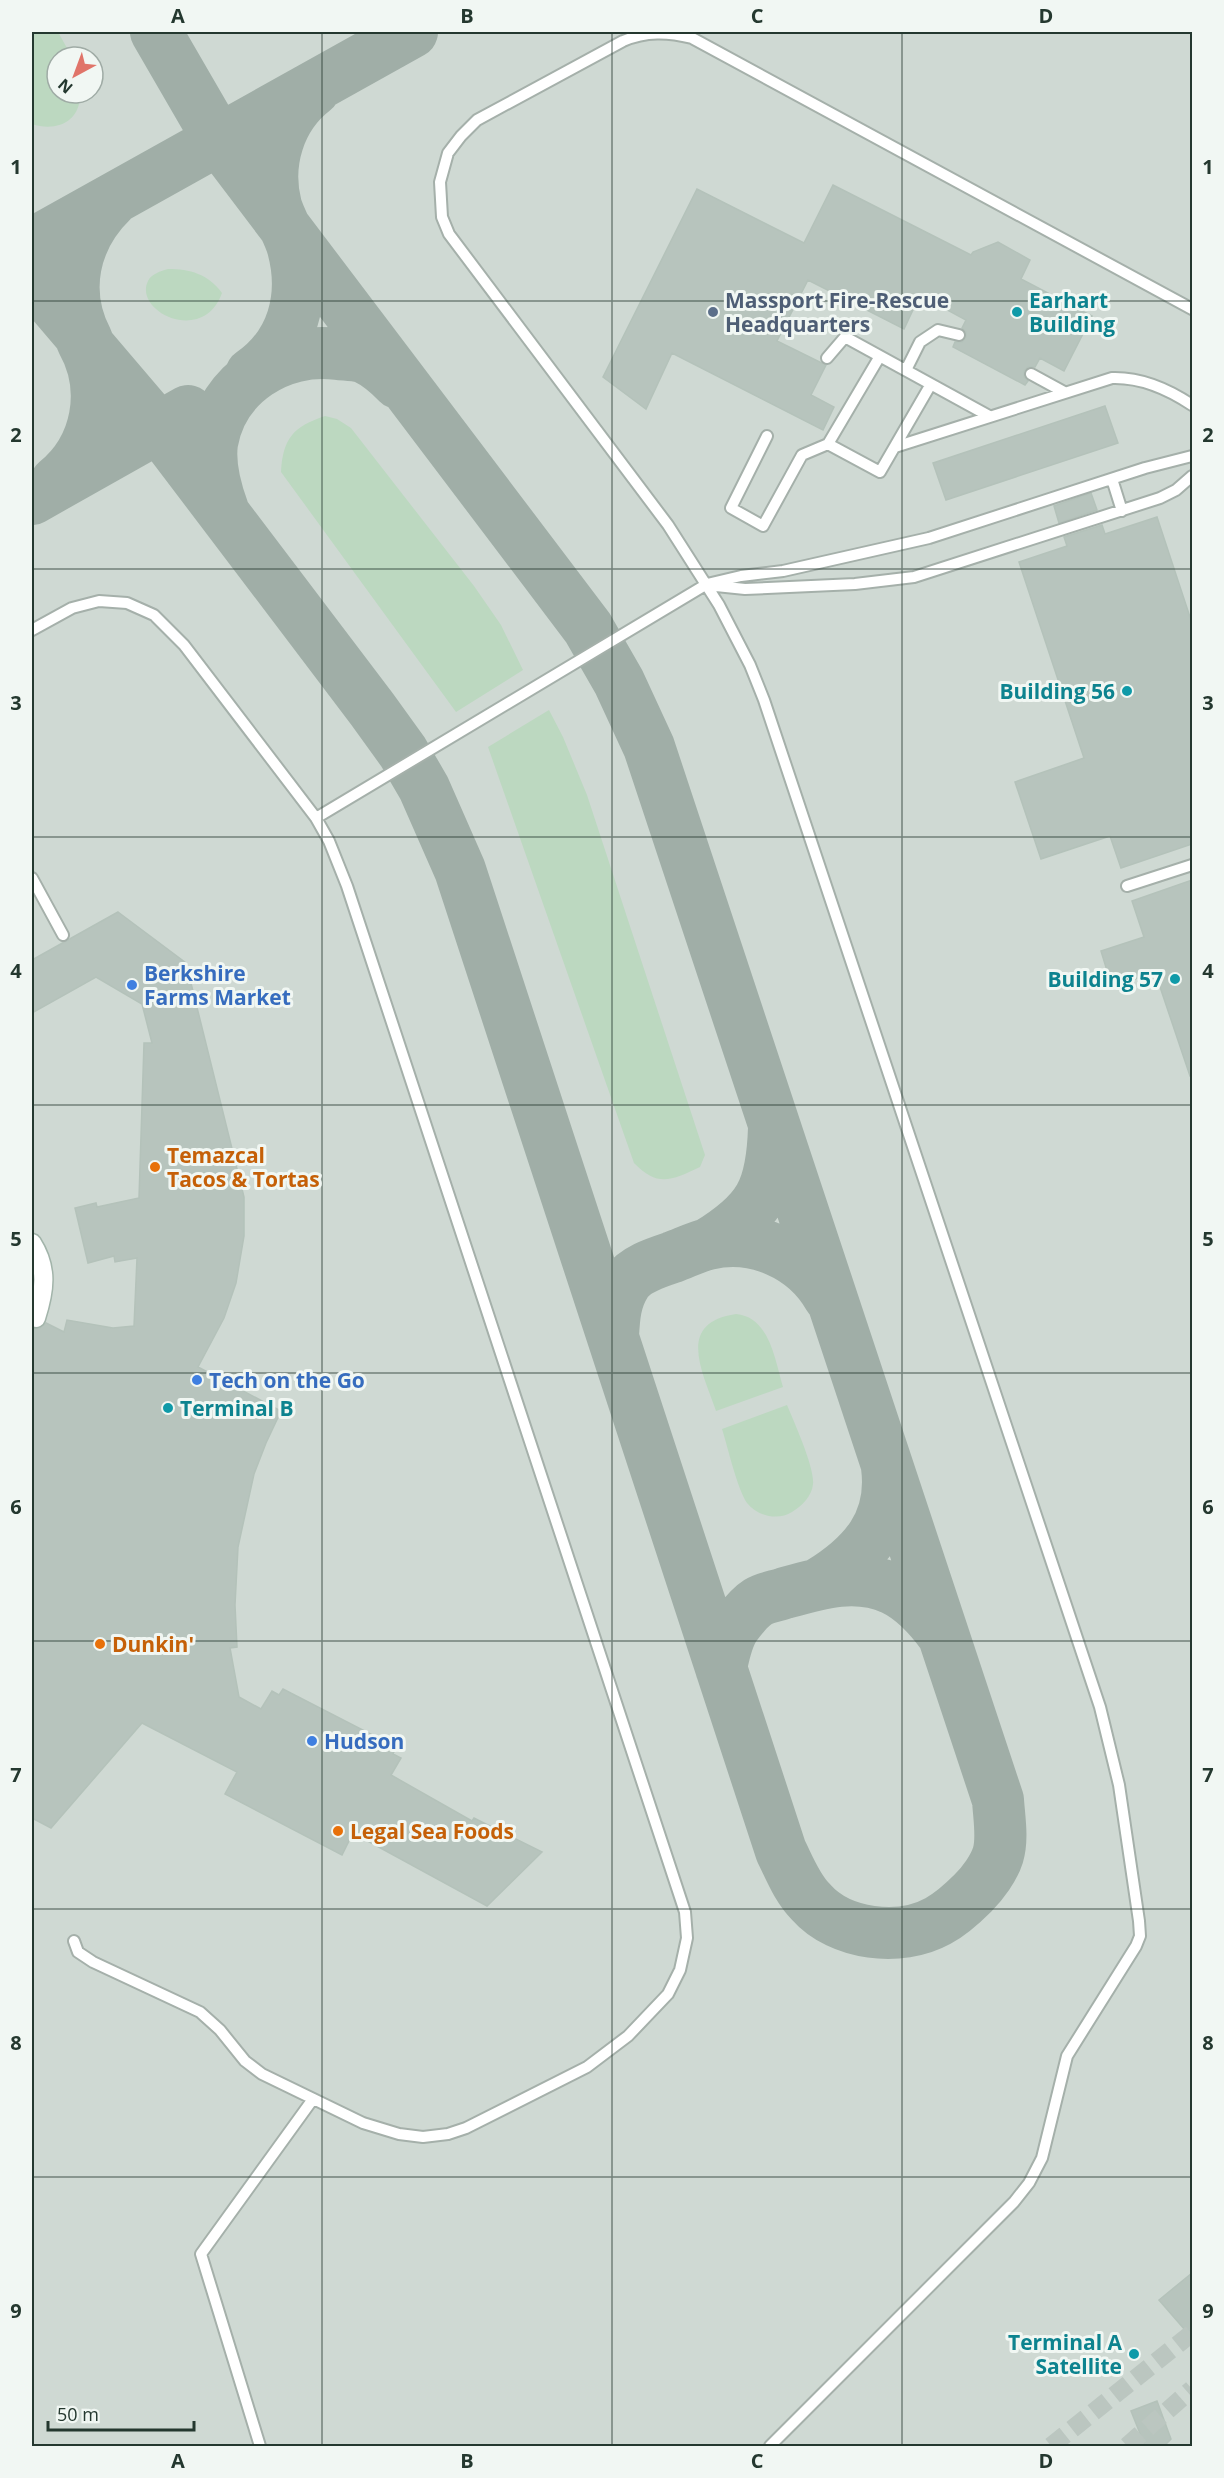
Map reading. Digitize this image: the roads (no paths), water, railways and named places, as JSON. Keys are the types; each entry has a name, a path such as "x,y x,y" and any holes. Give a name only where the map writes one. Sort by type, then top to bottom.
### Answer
{"main road":[{"path":"32,1243 39,1255 45,1284 36,1318"}],"lane":[{"path":"770,2446 1014,2202 1029,2183 1042,2158 1067,2056 1136,1946 1140,1935 1139,1921 1119,1785 1100,1707 788,765 750,665 707,584 668,525 449,234 442,217 440,182 448,153 477,120 623,41 637,35 670,32 692,38 1192,309"},
{"path":"906,370 920,342 938,330 959,335"},
{"path":"827,358 844,337 990,416"},
{"path":"767,436 731,508 763,526 802,455 828,444 880,356"},
{"path":"1031,374 1064,392"},
{"path":"895,447 1095,382 1128,378 1155,386 1192,405"},
{"path":"828,444 880,472 932,384"},
{"path":"316,818 707,584 741,576 783,571 929,538 1112,479 1192,456"},
{"path":"707,584 745,589 855,584 914,577 1160,498 1176,490 1192,477"},
{"path":"1112,479 1122,511"},
{"path":"32,630 72,608 99,602 127,603 154,615 184,645 316,818 329,841 347,886 685,1912 687,1938 681,1970 668,1994 616,2046 587,2067 466,2128 448,2134 423,2137 399,2134 363,2122 262,2074 245,2061 220,2030 200,2012 93,1962 78,1952 74,1941"},
{"path":"1127,886 1192,865"},
{"path":"32,878 63,935"},
{"path":"260,2446 201,2254 313,2099"}],"tunnel":[{"path":"1051,2446 1192,2333"},
{"path":"1127,2446 1192,2389"}],"place":[{"name":"Massport Fire-Rescue Headquarters","path":"713,312"},
{"name":"Earhart Building","path":"1017,312"},
{"name":"Building 56","path":"1127,691"},
{"name":"Building 57","path":"1175,979"},
{"name":"Berkshire Farms Market","path":"132,985"},
{"name":"Temazcal Tacos & Tortas","path":"155,1167"},
{"name":"Tech on the Go","path":"197,1380"},
{"name":"Terminal B","path":"168,1408"},
{"name":"Dunkin'","path":"100,1644"},
{"name":"Hudson","path":"312,1741"},
{"name":"Legal Sea Foods","path":"338,1831"},
{"name":"Terminal A Satellite","path":"1134,2354"}]}
